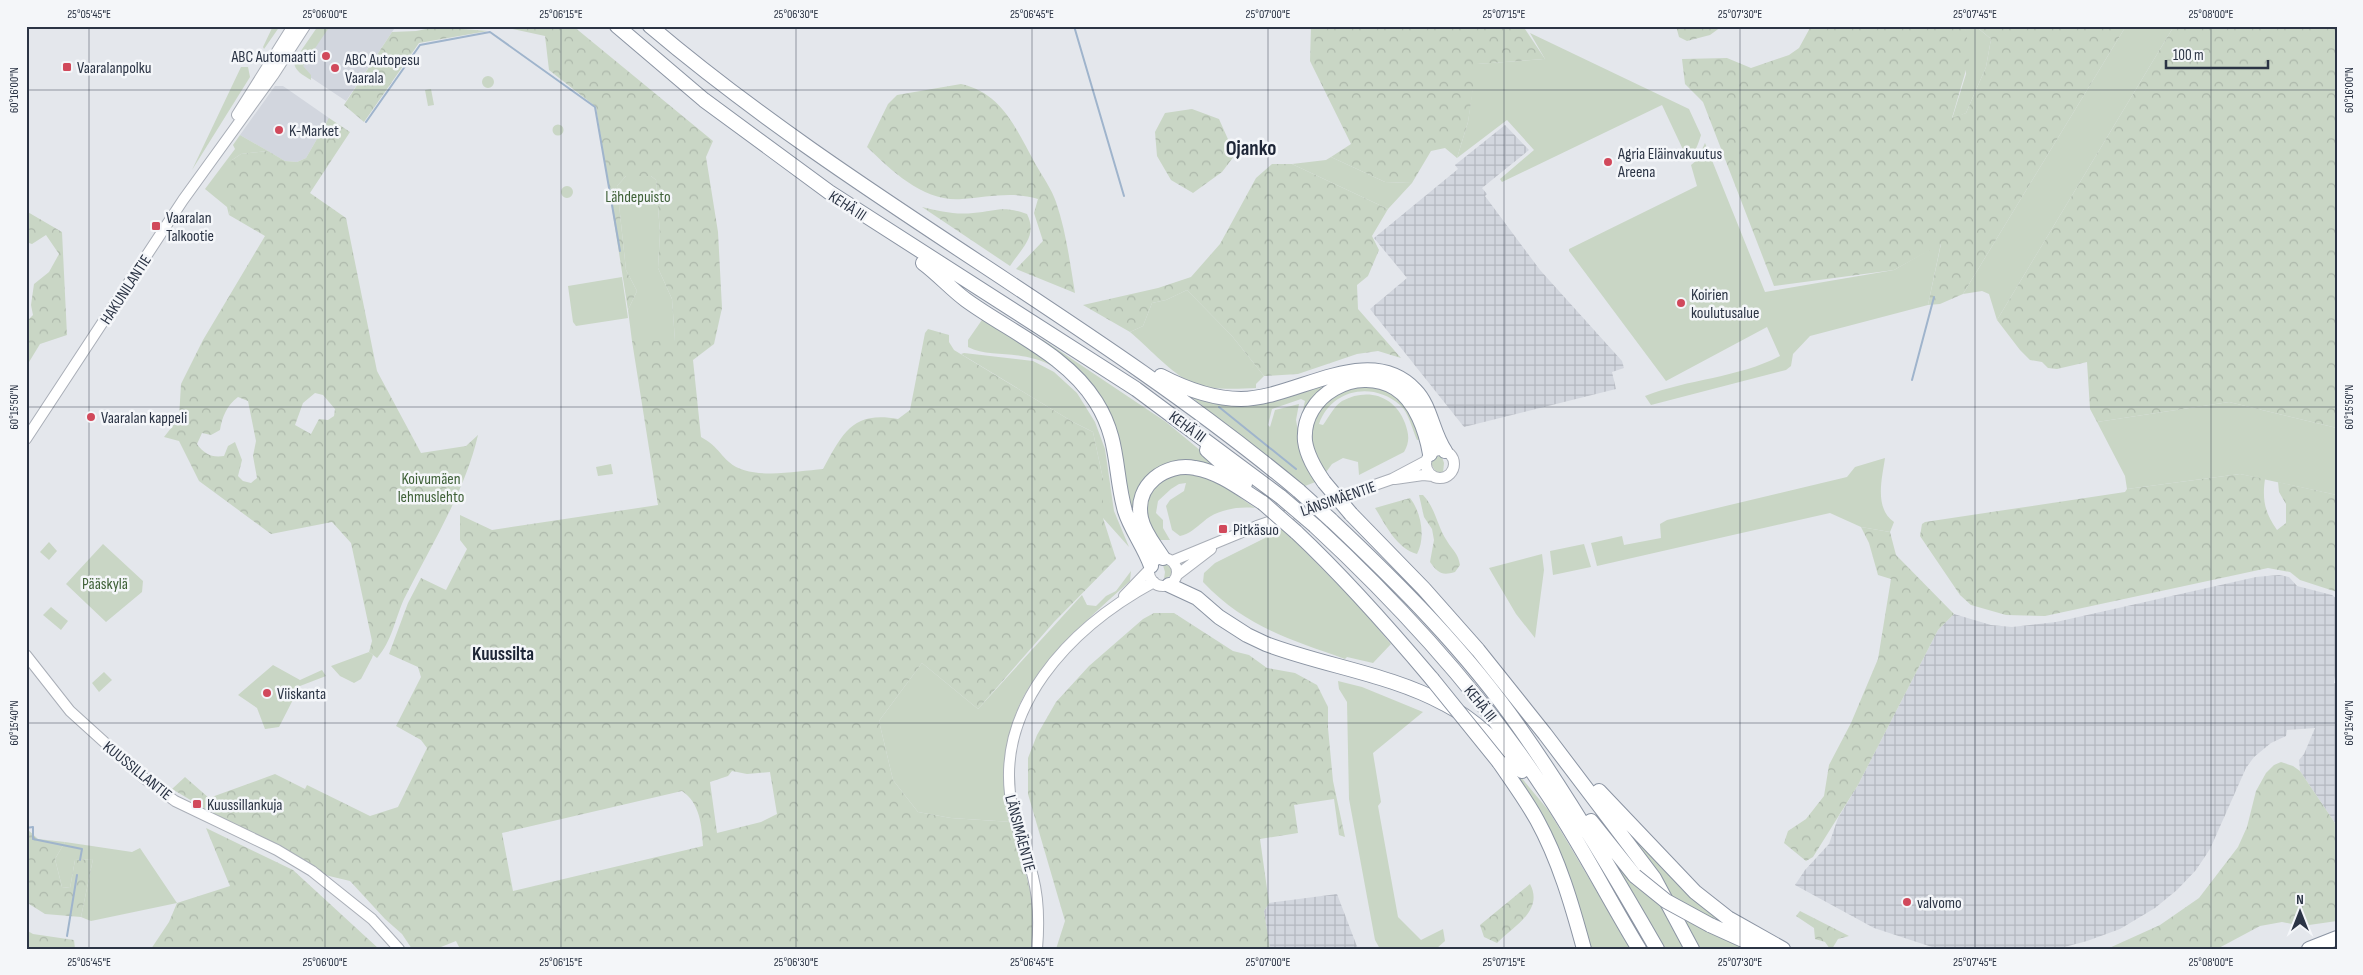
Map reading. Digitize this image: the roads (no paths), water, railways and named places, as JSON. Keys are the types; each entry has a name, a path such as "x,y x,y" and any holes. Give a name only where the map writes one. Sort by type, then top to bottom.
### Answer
{"highway":[{"path":"605,26 627,45 651,57"},
{"name":"KEHÄ III","path":"617,26 651,57 742,129 829,192 1108,372 1195,431 1281,497 1315,526 1379,588 1442,656 1512,743 1563,817 1639,949"},
{"name":"KEHÄ III","path":"650,26 756,112 825,161 1122,358 1219,427 1299,491 1331,520 1425,614 1519,728 1573,808 1657,949"},
{"path":"660,26 676,48"},
{"path":"829,192 863,223 940,276 965,299 1064,364 1081,381 1102,412 1111,434 1125,511 1145,550 1150,568"},
{"path":"1122,358 1190,390 1240,399 1274,395 1349,371 1380,371 1399,378 1415,390 1422,399 1446,450"},
{"path":"1108,372 1134,395 1189,435 1247,485 1263,503 1325,559 1432,679 1499,762 1536,820 1551,849 1566,888 1584,949"},
{"path":"1428,458 1414,407 1402,393 1388,384 1359,380 1345,383 1322,398 1313,410 1307,423 1307,448 1314,468 1324,482 1351,514 1424,589 1472,643 1545,734 1654,878 1692,949"},
{"path":"1168,559 1143,525 1140,508 1149,484 1160,473 1186,466 1205,470 1263,503"},
{"path":"1173,580 1219,617 1247,635 1266,644 1400,685 1446,704 1479,727 1498,744 1563,817"},
{"path":"1519,728 1536,745 1599,833 1635,876 1666,901 1710,925 1764,949"},
{"path":"1545,734 1695,892 1728,918 1782,949"},
{"path":"1566,888 1577,949"},
{"path":"2309,949 2337,938"}],"main road":[{"name":"HAKUNILANTIE","path":"225,139 241,108 293,26"},
{"name":"HAKUNILANTIE","path":"26,439 225,139 274,74 305,26"},
{"path":"1446,450 1453,456 1453,470 1442,478 1433,476 1427,470 1428,458 1435,451 1446,450"},
{"name":"LÄNSIMÄENTIE","path":"1168,559 1392,479 1428,458"},
{"name":"LÄNSIMÄENTIE","path":"1392,479 1423,475 1433,476"},
{"name":"LÄNSIMÄENTIE","path":"1173,580 1201,555 1229,538"},
{"path":"1158,559 1168,559 1176,565 1173,580 1160,586 1154,582 1150,568 1158,559"},
{"name":"LÄNSIMÄENTIE","path":"1115,606 1150,568"},
{"name":"LÄNSIMÄENTIE","path":"1037,949 1038,916 1036,890 1013,812 1009,782 1010,751 1018,720 1037,682 1062,652 1091,623 1154,582"},
{"name":"KUUSSILLANTIE","path":"26,655 76,716 165,794 277,850 327,882 372,918 400,949"}],"waterway":[{"path":"1074,26 1124,196"},
{"path":"366,122 420,45 490,32 595,107 620,251"},
{"path":"1912,380 1934,297"},
{"path":"1219,407 1296,469"},
{"path":"26,828 33,827 33,839 82,849 80,860"},
{"path":"67,936 77,875"}],"place":[{"name":"ABC Automaatti","path":"326,56"},
{"name":"Vaaralanpolku","path":"67,67"},
{"name":"ABC Autopesu Vaarala","path":"335,68"},
{"name":"K-Market","path":"279,130"},
{"name":"Agria Eläinvakuutus Areena","path":"1608,162"},
{"name":"Vaaralan Talkootie","path":"156,226"},
{"name":"Koirien koulutusalue","path":"1681,303"},
{"name":"Vaaralan kappeli","path":"91,417"},
{"name":"Pitkäsuo","path":"1223,529"},
{"name":"Viiskanta","path":"267,693"},
{"name":"Kuussillankuja","path":"197,804"},
{"name":"valvomo","path":"1907,902"}],"district":[{"name":"Ojanko","path":"1251,148"},
{"name":"Kuussilta","path":"503,653"}],"park label":[{"name":"Lähdepuisto","path":"638,196"},
{"name":"Koivumäen lehmuslehto","path":"431,487"},
{"name":"Pääskylä","path":"105,583"}]}
